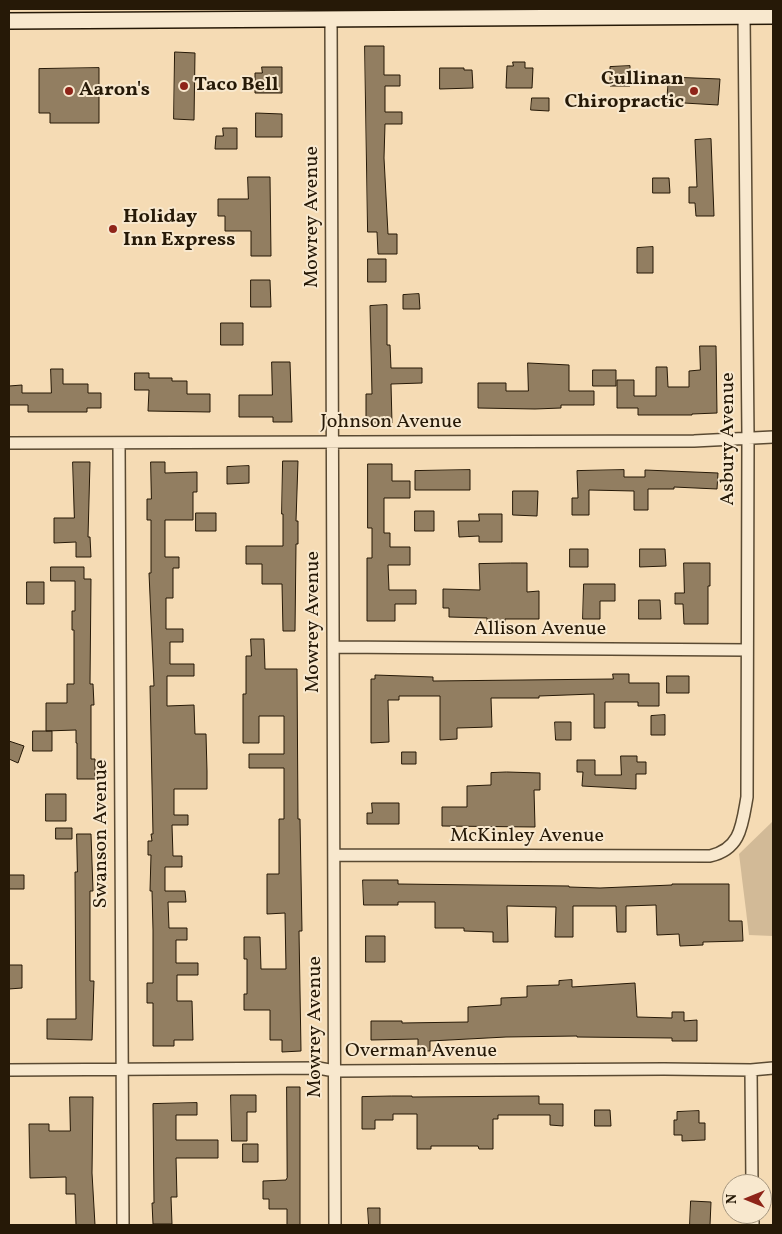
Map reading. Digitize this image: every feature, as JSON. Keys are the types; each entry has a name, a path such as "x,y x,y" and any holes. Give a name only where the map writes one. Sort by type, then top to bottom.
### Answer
{"main road":[{"path":"9,22 773,16"}],"street":[{"name":"Asbury Avenue","path":"721,854 736,842 747,797 748,437 744,15"},
{"name":"Mowrey Avenue","path":"331,19 335,1225"},
{"name":"Johnson Avenue","path":"9,443 694,441 773,437"},
{"name":"Swanson Avenue","path":"118,443 123,1225"},
{"name":"Allison Avenue","path":"333,647 747,650"},
{"name":"McKinley Avenue","path":"334,855 710,856 721,854"},
{"name":"Overman Avenue","path":"9,1070 318,1068 335,1071 751,1070 773,1068"},
{"path":"751,1070 752,1174"}],"shaded area":[{"path":"773,821 773,936 749,935 739,854"}],"building":[{"path":"365,46 384,46 384,75 400,75 400,86 385,86 385,112 402,112 402,124 385,124 384,158 388,234 397,234 397,254 378,254 377,232 368,232"},
{"name":"Taco Bell","path":"175,52 195,53 194,120 174,119"},
{"path":"513,62 525,62 525,68 533,68 532,88 506,88 507,66 513,66"},
{"path":"630,66 630,86 610,86 610,67"},
{"path":"262,67 282,67 282,93 255,93 255,73 262,73"},
{"name":"Aaron's","path":"99,68 99,123 50,123 50,113 39,113 39,69"},
{"path":"440,68 472,70 473,88 440,89"},
{"name":"Cullinan Chiropractic","path":"669,77 720,79 718,105 667,102"},
{"path":"532,98 549,98 549,111 531,110"},
{"path":"256,113 282,114 282,137 256,137"},
{"path":"223,128 237,128 237,149 215,149 216,136 223,136"},
{"path":"711,139 714,216 696,216 695,203 689,203 689,187 697,187 695,140"},
{"path":"248,177 270,177 271,256 251,256 251,231 225,231 225,216 218,216 218,199 248,199"},
{"path":"653,178 669,178 670,193 653,193"},
{"path":"653,247 653,273 637,273 637,248"},
{"path":"368,259 386,259 386,282 368,282"},
{"path":"251,280 270,280 271,307 251,307"},
{"path":"419,294 420,309 403,309 403,295"},
{"path":"387,305 387,345 390,345 391,368 422,368 422,383 391,384 392,423 366,423 366,394 372,394 370,306"},
{"path":"221,323 243,323 243,345 221,345"},
{"path":"700,346 716,346 717,413 638,415 638,408 617,408 617,380 634,380 634,396 656,396 656,367 667,367 668,387 689,387 689,371 700,370"},
{"path":"272,362 290,362 292,422 273,422 273,417 239,417 239,395 272,395"},
{"path":"528,363 569,365 569,391 594,391 594,405 561,405 561,408 535,409 478,408 478,383 506,383 506,391 528,391"},
{"path":"51,369 63,369 63,384 88,384 88,393 101,393 101,408 87,408 87,412 28,412 28,405 9,405 9,386 22,385 22,393 51,393"},
{"path":"593,370 616,370 616,386 593,386"},
{"path":"135,373 149,373 149,378 172,378 172,381 187,381 187,394 210,394 210,412 148,411 149,390 135,390"},
{"path":"283,461 298,461 295,631 283,631 282,584 262,584 262,564 246,564 246,546 283,546"},
{"path":"73,462 90,462 88,537 90,537 91,557 76,557 76,542 54,543 54,518 74,518"},
{"path":"151,462 165,462 165,473 197,472 197,492 193,492 193,520 165,520 165,557 179,557 179,568 173,568 173,598 166,598 166,629 183,629 183,642 170,642 170,664 194,664 194,676 167,676 167,706 194,705 195,734 206,734 207,771 207,789 174,789 174,815 188,815 188,825 172,825 173,856 182,856 182,867 165,867 165,891 185,891 186,902 168,902 169,928 187,928 187,940 176,940 176,963 198,963 198,975 177,975 177,1001 192,1001 193,1040 174,1040 174,1046 153,1046 153,1003 147,1003 147,983 153,983 152,891 150,891 151,855 148,855 148,841 152,841 151,834 153,834 150,686 154,686 149,573 151,573 151,520 147,520 147,499 151,499"},
{"path":"368,464 392,464 392,481 410,481 410,498 384,498 384,533 390,533 390,547 410,547 410,565 388,565 389,590 416,590 416,604 395,604 395,621 367,621 367,558 372,558 372,528 368,528"},
{"path":"249,466 249,483 227,484 227,467"},
{"path":"470,470 470,490 415,490 415,471"},
{"path":"624,470 624,477 645,477 645,470 718,473 717,489 674,487 674,489 648,489 648,510 634,510 634,491 589,490 589,515 572,515 572,498 578,498 577,471"},
{"path":"513,491 538,491 537,516 513,515"},
{"path":"415,511 434,511 434,531 415,531"},
{"path":"196,513 216,513 216,531 196,531"},
{"path":"479,514 502,514 502,542 479,542 479,536 459,537 458,521 479,521"},
{"path":"570,549 588,549 588,567 570,567"},
{"path":"640,549 665,549 666,566 640,567"},
{"path":"527,563 527,592 539,591 539,619 505,619 505,622 487,622 487,618 449,617 449,608 443,608 443,589 480,590 479,564"},
{"path":"684,563 710,563 708,624 684,624 683,604 675,604 675,593 684,593"},
{"path":"51,567 84,567 84,579 91,579 90,684 93,684 94,705 91,705 91,759 95,759 95,779 77,779 76,730 46,731 46,703 67,703 67,684 74,684 72,611 75,611 75,581 51,581"},
{"path":"27,582 44,582 44,604 27,604"},
{"path":"584,584 615,584 615,601 600,601 600,619 583,619"},
{"path":"639,600 660,600 661,619 639,619"},
{"path":"251,639 264,639 265,669 297,669 298,819 300,819 302,931 299,931 301,1051 282,1052 282,1040 270,1040 270,1010 244,1010 244,994 247,994 247,959 244,959 244,937 260,937 261,969 286,969 285,913 267,914 267,874 279,874 279,819 284,819 284,768 249,768 249,754 284,754 284,716 259,716 259,743 243,743 243,694 246,694 246,656 251,656"},
{"path":"613,674 629,674 629,683 659,683 659,706 638,706 638,702 605,702 605,728 594,728 594,694 539,696 539,698 491,698 492,727 457,728 457,739 440,740 440,696 399,696 399,700 388,700 389,742 371,743 371,679 375,679 375,675 433,677 433,681 613,679"},
{"path":"667,676 689,676 689,693 667,693"},
{"path":"665,715 665,735 651,735 651,716"},
{"path":"555,722 571,722 571,740 556,740"},
{"path":"33,731 52,731 52,751 33,751"},
{"path":"9,741 24,746 18,763 9,759"},
{"path":"402,752 416,752 416,764 402,764"},
{"path":"621,756 637,756 637,762 646,762 646,774 636,774 636,789 582,786 583,772 577,772 577,760 595,760 595,775 621,775"},
{"path":"491,773 540,773 540,790 534,790 535,827 442,826 442,807 467,807 467,786 491,785"},
{"path":"46,794 66,794 66,821 46,821"},
{"path":"372,803 399,803 399,824 367,824 367,813 372,813"},
{"path":"56,828 72,828 72,839 56,839"},
{"path":"77,834 91,834 93,891 90,891 90,981 94,981 92,1040 47,1039 47,1019 76,1019 75,872 77,872"},
{"path":"9,875 24,875 24,889 9,889"},
{"path":"363,880 398,880 398,884 600,888 672,884 729,884 729,921 742,921 743,941 703,942 703,945 680,946 679,934 657,935 656,905 626,906 626,932 617,932 616,906 573,906 573,937 555,937 556,907 507,906 508,942 493,942 493,932 464,931 464,928 435,928 435,902 398,902 398,905 364,905"},
{"path":"366,936 385,936 385,962 366,962"},
{"path":"9,965 22,965 22,988 9,989"},
{"path":"572,980 572,987 635,983 637,1017 672,1018 672,1012 684,1012 684,1021 697,1020 697,1041 672,1041 672,1038 577,1036 506,1037 430,1041 430,1051 418,1051 418,1039 371,1040 371,1021 402,1021 402,1023 468,1022 468,1007 501,1005 501,998 527,997 527,986 559,985 559,981"},
{"path":"287,1087 300,1087 300,1225 287,1225 287,1209 269,1209 269,1199 263,1199 263,1181 286,1180 287,1178"},
{"path":"231,1095 256,1095 256,1112 247,1112 247,1141 232,1141"},
{"path":"539,1096 539,1104 563,1104 563,1126 550,1125 550,1115 498,1115 498,1119 493,1119 493,1149 479,1149 478,1146 431,1146 431,1149 417,1149 417,1114 393,1114 393,1120 375,1120 375,1129 362,1129 362,1097"},
{"path":"70,1097 93,1097 92,1173 95,1225 76,1225 75,1194 66,1194 66,1177 30,1178 29,1124 49,1124 49,1131 70,1131"},
{"path":"197,1103 197,1115 176,1115 176,1140 218,1140 218,1158 176,1158 177,1197 171,1197 172,1224 153,1224 153,1104"},
{"path":"595,1110 610,1110 611,1126 595,1126"},
{"path":"699,1111 699,1123 705,1123 705,1140 682,1141 682,1135 674,1135 674,1120 677,1120 677,1112"},
{"path":"243,1144 258,1144 258,1162 243,1162"},
{"path":"691,1201 711,1202 710,1225 690,1225"},
{"path":"368,1208 380,1208 380,1225 369,1225"}],"place":[{"name":"Taco Bell","path":"184,86"},
{"name":"Aaron's","path":"69,91"},
{"name":"Cullinan Chiropractic","path":"694,91"},
{"name":"Holiday Inn Express","path":"113,229"}]}
